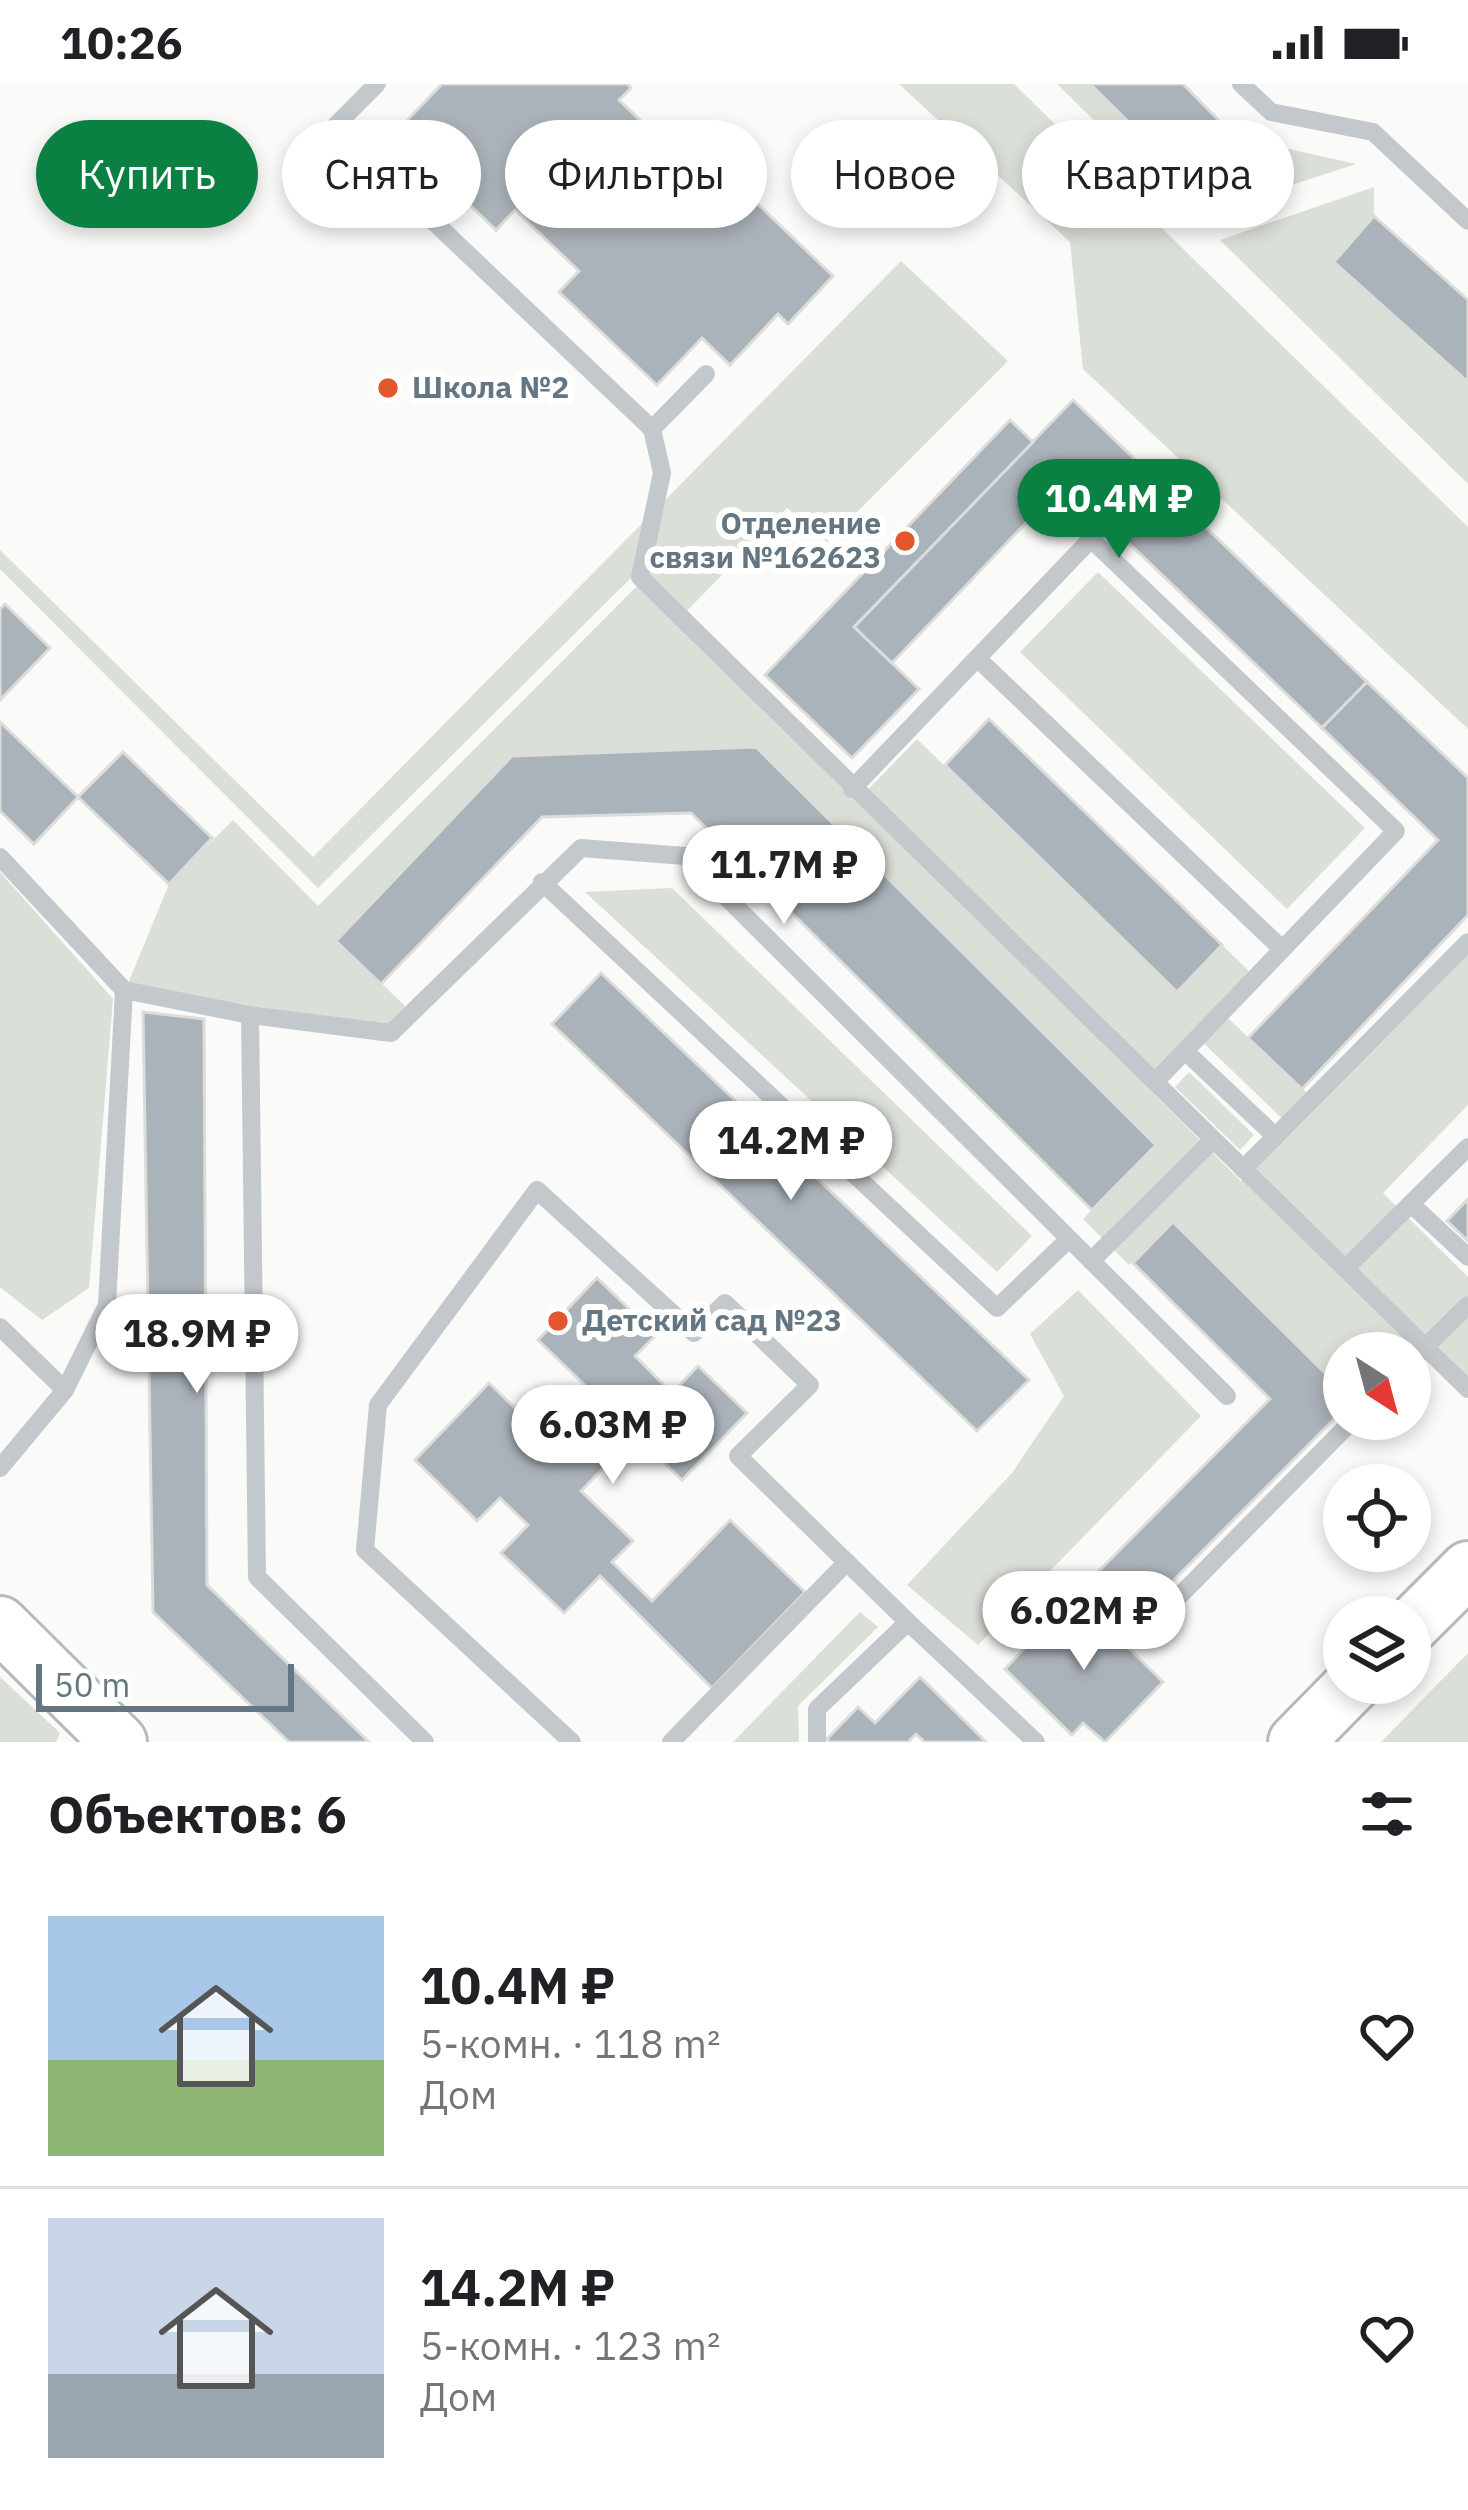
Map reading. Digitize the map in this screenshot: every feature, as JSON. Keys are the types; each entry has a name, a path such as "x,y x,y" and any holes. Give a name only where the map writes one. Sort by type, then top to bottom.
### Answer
{"main road":[{"path":"1431,1606 1468,1569"},
{"path":"0,1624 105,1735"},
{"path":"1296,1742 1333,1704"}],"lane":[{"path":"377,84 334,128 652,429 662,473 640,577 1345,1269 1398,1332"},
{"path":"1241,84 1271,112 1372,132 1468,221"},
{"path":"652,429 706,374"},
{"path":"852,789 1091,539 1396,831 1155,1082"},
{"path":"977,658 1282,950"},
{"path":"0,856 124,991 250,1015 391,1033 581,848 685,856 1227,1396"},
{"path":"542,882 998,1309 1069,1239"},
{"path":"1243,1169 1468,942"},
{"path":"0,1468 65,1390 107,1305 124,991"},
{"path":"250,1015 257,1577 425,1742"},
{"path":"1185,1051 1276,1136"},
{"path":"1090,1262 1213,1140"},
{"path":"1345,1269 1468,1147"},
{"path":"572,1742 365,1550 377,1406 537,1190 694,1333 725,1304 810,1385 738,1456 1036,1742"},
{"path":"1411,1204 1468,1257"},
{"path":"1431,1341 1468,1305"},
{"path":"0,1327 65,1390"},
{"path":"1431,1364 1468,1389"},
{"path":"1141,1635 1333,1440"},
{"path":"671,1742 847,1562"},
{"path":"817,1742 817,1709 908,1622"}],"shaded area":[{"path":"899,84 1014,84 1051,120 1022,120 1022,198 998,175 998,120 938,120"},
{"path":"1057,84 1090,84 1188,120 1094,120"},
{"path":"1294,150 1356,164 1294,184"},
{"path":"1374,187 1374,216 1334,262 1468,382 1468,484 1220,240 1255,228 1294,228 1294,215"},
{"path":"1055,228 1162,228 1468,527 1468,729 1083,369 1070,242"},
{"path":"901,261 1008,361 827,542 787,508 677,621 857,801 917,739 1176,991 1222,945 1250,972 1216,1007 1318,1103 1468,951 1468,1105 1383,1193 1468,1277 1468,1381 1431,1347 1431,1332 1323,1332 1323,1371 1174,1223 1129,1265 1083,1219 1156,1145 756,747 512,756 337,940 407,1008 389,1028 127,986 169,884 233,820 318,906 639,584 635,574 318,888 0,569 0,550 313,857","holes":["1193,1033 1293,1129 1241,1181 1144,1084"]},
{"path":"1098,572 1365,828 1287,909 1020,652"},
{"path":"0,872 113,999 89,1288 42,1320 0,1287"},
{"path":"672,888 1032,1236 997,1272 585,892"},
{"path":"1189,1072 1254,1135 1240,1150 1175,1087"},
{"path":"1078,1290 1201,1416 978,1645 907,1585 1012,1473 1064,1396 1030,1334"},
{"path":"860,1612 878,1627 798,1706 799,1742 733,1742"},
{"path":"1468,1653 1468,1742 1381,1742 1418,1704 1431,1704 1431,1691"},
{"path":"0,1677 60,1733 56,1742 0,1742"}],"building":[{"path":"442,84 627,84 631,88 619,100 640,120 505,120 505,221 496,230 481,216 481,120 407,120"},
{"path":"1090,84 1183,84 1218,120 1127,120"},
{"path":"767,213 833,276 788,324 778,314 730,365 702,338 657,385 559,292 579,271 534,228 767,228"},
{"path":"1374,216 1468,300 1468,382 1334,262"},
{"path":"1073,400 1367,682 1322,728 1065,482 892,663 854,627"},
{"path":"1010,420 1033,442 854,627 919,689 852,758 765,675"},
{"path":"5,604 50,648 0,700 0,609"},
{"path":"1367,682 1468,778 1468,915 1302,1089 1248,1038 1438,840 1322,728"},
{"path":"989,719 1222,945 1177,992 945,765"},
{"path":"0,722 78,797 34,844 0,811"},
{"path":"756,747 1156,1145 1092,1210 691,813 542,817 381,984 336,941 512,756"},
{"path":"123,752 212,838 169,884 78,797"},
{"path":"601,973 1029,1380 977,1431 552,1024"},
{"path":"143,1012 204,1019 207,1585 369,1742 289,1742 153,1612"},
{"path":"1468,1199 1468,1241 1447,1221"},
{"path":"1173,1222 1323,1371 1323,1430 1117,1637 1075,1595 1270,1399 1133,1263"},
{"path":"597,1278 656,1335 635,1356 672,1393 698,1366 747,1413 682,1480 636,1435 581,1491 633,1541 612,1562 652,1601 730,1520 805,1592 712,1688 600,1576 564,1613 501,1553 528,1525 500,1498 477,1521 415,1460 489,1383 548,1440 593,1393 538,1340"},
{"path":"1075,1595 1163,1682 1105,1742 1083,1723 1072,1735 1005,1669"},
{"path":"920,1677 986,1742 925,1742 916,1734 908,1742 827,1739 858,1707 875,1723"}],"place":[{"name":"Школа №2","path":"388,388"},
{"name":"Отделение связи №162623","path":"905,541"},
{"name":"Детский сад №23","path":"558,1321"}]}
